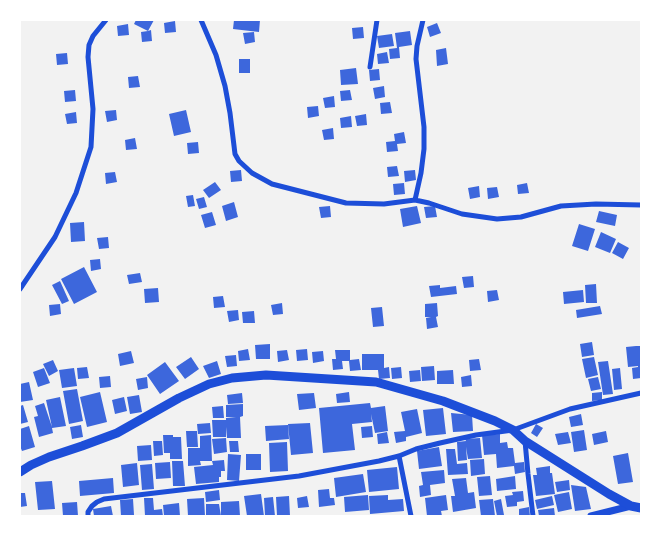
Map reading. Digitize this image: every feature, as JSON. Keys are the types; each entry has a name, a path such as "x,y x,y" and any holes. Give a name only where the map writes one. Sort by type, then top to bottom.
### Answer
{"highway":[{"path":"20,472 31,464 117,433 179,398 209,384 232,378 266,375 376,382 443,401 495,421 512,430 525,441 609,494 631,506 641,508"}],"street":[{"path":"20,289 55,237 76,193 91,147 93,109 88,57 93,36 106,20"},
{"path":"201,20 216,55 225,86 235,154 239,161 252,173 272,184 346,204 384,204 415,200 462,214 498,219 521,217 561,206 596,204 641,205"},
{"path":"370,67 377,20"},
{"path":"415,200 424,149 424,127 416,59 423,20"},
{"path":"88,516 92,506 104,499 299,476 368,463 399,456 416,449 440,443 512,430 570,409 641,393"},
{"path":"525,441 533,516"},
{"path":"399,456 411,516"},
{"path":"592,516 631,506"}],"building":[{"path":"136,20 154,20 148,31 134,24"},
{"path":"234,20 260,20 259,32 233,29"},
{"path":"175,21 176,32 165,33 164,23"},
{"path":"437,23 441,33 430,37 427,27"},
{"path":"128,24 129,35 118,36 117,26"},
{"path":"363,27 364,38 353,39 352,28"},
{"path":"151,30 152,41 142,42 141,32"},
{"path":"410,31 412,45 399,47 400,58 390,59 389,49 397,48 395,33"},
{"path":"254,32 255,42 245,44 243,33"},
{"path":"392,34 394,46 379,48 377,36"},
{"path":"446,48 448,64 437,66 436,50"},
{"path":"387,52 389,63 378,64 377,54"},
{"path":"67,53 68,64 57,65 56,54"},
{"path":"239,59 250,59 250,73 239,73"},
{"path":"356,68 358,84 341,85 340,70"},
{"path":"379,69 380,80 370,81 369,70"},
{"path":"138,76 140,87 129,88 128,77"},
{"path":"384,86 385,97 375,99 373,88"},
{"path":"75,90 76,101 65,102 64,91"},
{"path":"350,90 352,100 341,101 340,91"},
{"path":"334,96 335,107 325,108 323,98"},
{"path":"390,102 392,113 381,114 380,103"},
{"path":"318,106 319,116 308,118 307,107"},
{"path":"116,110 117,120 107,122 105,111"},
{"path":"186,110 191,132 174,136 169,114"},
{"path":"76,112 77,123 67,124 65,114"},
{"path":"366,114 367,125 357,126 355,116"},
{"path":"351,116 352,127 341,128 340,118"},
{"path":"333,128 334,139 324,140 322,130"},
{"path":"404,132 406,143 397,144 398,151 387,152 386,142 395,141 394,134"},
{"path":"135,138 137,149 126,150 125,140"},
{"path":"198,142 199,153 188,154 187,143"},
{"path":"397,166 399,176 388,177 387,167"},
{"path":"241,170 242,181 231,182 230,171"},
{"path":"415,170 416,180 405,182 404,171"},
{"path":"115,172 117,182 106,184 105,173"},
{"path":"215,182 221,190 209,198 203,190"},
{"path":"404,183 405,194 394,195 393,184"},
{"path":"527,183 529,193 518,194 517,185"},
{"path":"479,186 480,197 470,199 468,188"},
{"path":"497,187 499,197 488,199 487,188"},
{"path":"193,195 195,206 188,207 186,196"},
{"path":"204,197 207,207 199,209 196,199"},
{"path":"234,202 238,217 226,221 222,206"},
{"path":"330,206 331,217 321,218 319,207"},
{"path":"417,206 421,223 403,227 400,209"},
{"path":"435,206 437,217 426,218 424,207"},
{"path":"599,211 617,215 615,226 596,222"},
{"path":"212,212 216,225 205,228 201,215"},
{"path":"84,222 85,241 71,242 70,223"},
{"path":"579,224 595,229 588,251 572,246"},
{"path":"601,232 616,239 610,253 595,247"},
{"path":"108,237 109,248 99,249 97,238"},
{"path":"618,242 629,248 623,259 612,253"},
{"path":"100,259 101,269 91,271 90,260"},
{"path":"84,267 97,292 74,304 61,279"},
{"path":"140,273 142,282 129,284 127,275"},
{"path":"473,276 474,287 464,288 462,277"},
{"path":"60,281 69,301 62,304 52,285"},
{"path":"596,284 597,303 586,303 585,285"},
{"path":"440,285 440,288 456,286 457,294 431,297 429,286"},
{"path":"158,288 159,302 145,303 144,289"},
{"path":"497,290 499,300 488,302 487,291"},
{"path":"583,290 584,302 564,304 563,292"},
{"path":"223,296 225,307 214,308 213,297"},
{"path":"282,303 283,314 273,315 271,305"},
{"path":"437,303 438,316 436,317 438,327 427,329 426,318 431,317 425,317 425,304"},
{"path":"60,304 61,314 50,316 49,305"},
{"path":"600,306 602,314 577,318 576,310"},
{"path":"382,307 384,326 373,327 371,308"},
{"path":"238,310 239,320 229,322 227,311"},
{"path":"254,311 255,323 243,323 242,312"},
{"path":"592,342 594,355 582,357 580,344"},
{"path":"270,344 270,359 256,359 255,345"},
{"path":"641,346 641,378 633,379 632,368 638,366 628,367 626,347"},
{"path":"248,349 250,360 239,361 238,351"},
{"path":"307,349 308,360 297,361 296,350"},
{"path":"287,350 289,360 278,362 277,351"},
{"path":"335,350 350,350 350,360 359,359 361,370 350,371 349,361 342,361 343,369 333,370 332,359 336,359"},
{"path":"131,351 134,363 120,366 118,354"},
{"path":"323,351 324,361 313,363 312,352"},
{"path":"362,354 384,354 384,368 389,367 390,378 379,379 378,370 362,370"},
{"path":"236,355 237,366 227,367 225,356"},
{"path":"191,357 199,369 185,379 176,367"},
{"path":"594,357 598,375 586,378 582,359"},
{"path":"479,359 481,370 470,371 469,360"},
{"path":"53,360 58,371 49,376 43,364"},
{"path":"217,361 221,374 209,378 203,366"},
{"path":"608,361 613,394 603,395 598,362"},
{"path":"165,362 179,381 160,394 147,375"},
{"path":"434,366 435,380 422,381 421,367"},
{"path":"87,367 89,378 78,379 77,368"},
{"path":"401,367 402,378 392,379 391,368"},
{"path":"44,368 50,383 38,387 33,372"},
{"path":"74,368 77,386 62,388 59,370"},
{"path":"620,368 622,389 614,390 612,369"},
{"path":"420,370 421,381 410,382 409,371"},
{"path":"453,370 454,384 437,384 437,371"},
{"path":"471,375 472,386 462,387 461,377"},
{"path":"110,376 111,387 100,388 99,377"},
{"path":"147,377 148,388 138,390 136,379"},
{"path":"598,377 601,389 591,391 588,379"},
{"path":"29,382 33,400 20,402 20,384"},
{"path":"77,389 83,421 69,424 63,391"},
{"path":"100,392 107,422 87,427 80,397"},
{"path":"349,392 350,402 337,403 336,394"},
{"path":"602,392 602,400 592,401 592,393"},
{"path":"242,393 243,403 228,404 227,395"},
{"path":"314,393 316,408 299,410 297,394"},
{"path":"139,395 142,412 130,414 127,397"},
{"path":"60,397 66,426 52,428 53,433 39,437 34,417 38,416 35,406 44,403 52,427 46,400"},
{"path":"124,397 127,411 115,414 112,400"},
{"path":"370,403 371,408 385,406 388,431 375,433 371,414 372,422 352,424 355,450 323,453 319,408"},
{"path":"243,404 243,416 240,417 241,438 227,438 226,427 226,437 213,437 212,420 226,420 226,418 236,417 226,417 226,405"},
{"path":"23,405 28,422 20,424 20,406"},
{"path":"223,406 224,418 213,418 212,407"},
{"path":"443,408 446,434 426,436 423,410"},
{"path":"417,409 422,433 406,437 406,441 396,443 394,432 405,431 401,412"},
{"path":"451,413 472,415 473,431 453,432"},
{"path":"581,414 583,425 571,427 569,417"},
{"path":"210,423 211,433 198,434 197,424"},
{"path":"310,423 313,453 291,455 288,424"},
{"path":"536,424 543,428 537,437 531,433"},
{"path":"81,425 83,437 72,439 70,427"},
{"path":"288,425 289,439 266,441 265,426"},
{"path":"29,426 35,447 22,451 20,446 20,429"},
{"path":"372,426 373,437 362,438 361,427"},
{"path":"584,430 587,450 574,452 571,432"},
{"path":"186,431 197,431 198,447 187,447"},
{"path":"606,431 608,442 594,445 592,434"},
{"path":"387,432 389,443 378,444 377,434"},
{"path":"568,432 571,443 558,445 555,434"},
{"path":"500,434 500,443 507,442 508,448 513,448 515,463 524,462 525,472 515,474 514,466 497,468 496,454 484,455 482,435"},
{"path":"163,435 181,437 182,459 170,459 170,453 164,453"},
{"path":"211,435 212,461 200,461 201,465 188,466 188,448 200,448 200,436"},
{"path":"226,438 227,452 214,454 212,439"},
{"path":"480,438 482,458 468,459 466,447 467,460 458,461 457,442 466,441 465,439"},
{"path":"153,441 162,441 163,455 154,456"},
{"path":"229,441 238,441 239,452 230,452"},
{"path":"287,442 288,471 270,472 269,443"},
{"path":"151,445 152,460 138,461 137,446"},
{"path":"439,447 442,466 419,469 417,451"},
{"path":"446,449 455,449 457,464 467,463 468,474 448,475"},
{"path":"628,453 633,482 618,484 613,456"},
{"path":"228,454 241,455 239,481 227,480"},
{"path":"246,454 261,454 261,470 246,470"},
{"path":"484,459 485,474 471,476 470,460"},
{"path":"224,460 225,471 221,471 219,482 196,484 194,467 213,465 212,461"},
{"path":"172,461 183,461 185,486 173,486"},
{"path":"170,462 171,478 156,479 155,463"},
{"path":"137,463 139,485 123,487 121,465"},
{"path":"152,464 154,489 142,490 140,465"},
{"path":"550,466 555,494 536,496 533,475 537,475 536,468"},
{"path":"397,467 399,489 369,492 367,470"},
{"path":"444,470 445,483 430,485 431,495 420,497 419,486 423,485 421,472"},
{"path":"363,474 366,492 336,497 334,478"},
{"path":"490,476 492,495 479,496 477,477"},
{"path":"515,476 516,489 497,491 496,479"},
{"path":"113,478 114,493 80,496 79,481"},
{"path":"466,478 468,493 474,492 476,508 453,512 451,496 455,496 452,479"},
{"path":"569,480 570,490 557,492 555,482"},
{"path":"52,481 55,509 38,510 35,482"},
{"path":"571,485 586,487 591,509 575,511"},
{"path":"329,489 330,498 334,498 335,505 319,507 318,490"},
{"path":"219,490 220,500 206,502 205,492"},
{"path":"523,491 524,501 517,502 517,506 507,507 505,496 513,495 512,492"},
{"path":"569,492 572,509 558,512 554,495"},
{"path":"20,493 25,493 27,506 20,507"},
{"path":"261,494 264,516 247,516 244,496"},
{"path":"368,495 369,510 345,512 344,497"},
{"path":"388,495 388,500 403,499 404,511 370,514 369,496"},
{"path":"446,495 448,510 441,511 442,516 427,516 425,498"},
{"path":"289,496 290,516 277,516 276,497"},
{"path":"307,496 309,507 298,508 297,498"},
{"path":"552,496 554,505 537,509 535,500"},
{"path":"273,497 275,516 265,516 264,498"},
{"path":"144,498 153,498 154,510 162,509 163,516 145,516"},
{"path":"204,498 205,516 188,516 187,499"},
{"path":"133,499 134,515 121,516 120,500"},
{"path":"493,499 495,516 481,516 479,500"},
{"path":"501,499 504,515 497,516 494,501"},
{"path":"239,501 240,516 221,516 221,502"},
{"path":"77,502 78,516 63,516 62,503"},
{"path":"179,503 180,516 164,516 163,505"},
{"path":"206,504 219,504 221,516 206,516"},
{"path":"111,506 113,516 94,516 93,509"},
{"path":"529,507 530,516 519,516 519,509"},
{"path":"554,508 555,516 539,516 538,510"}]}
